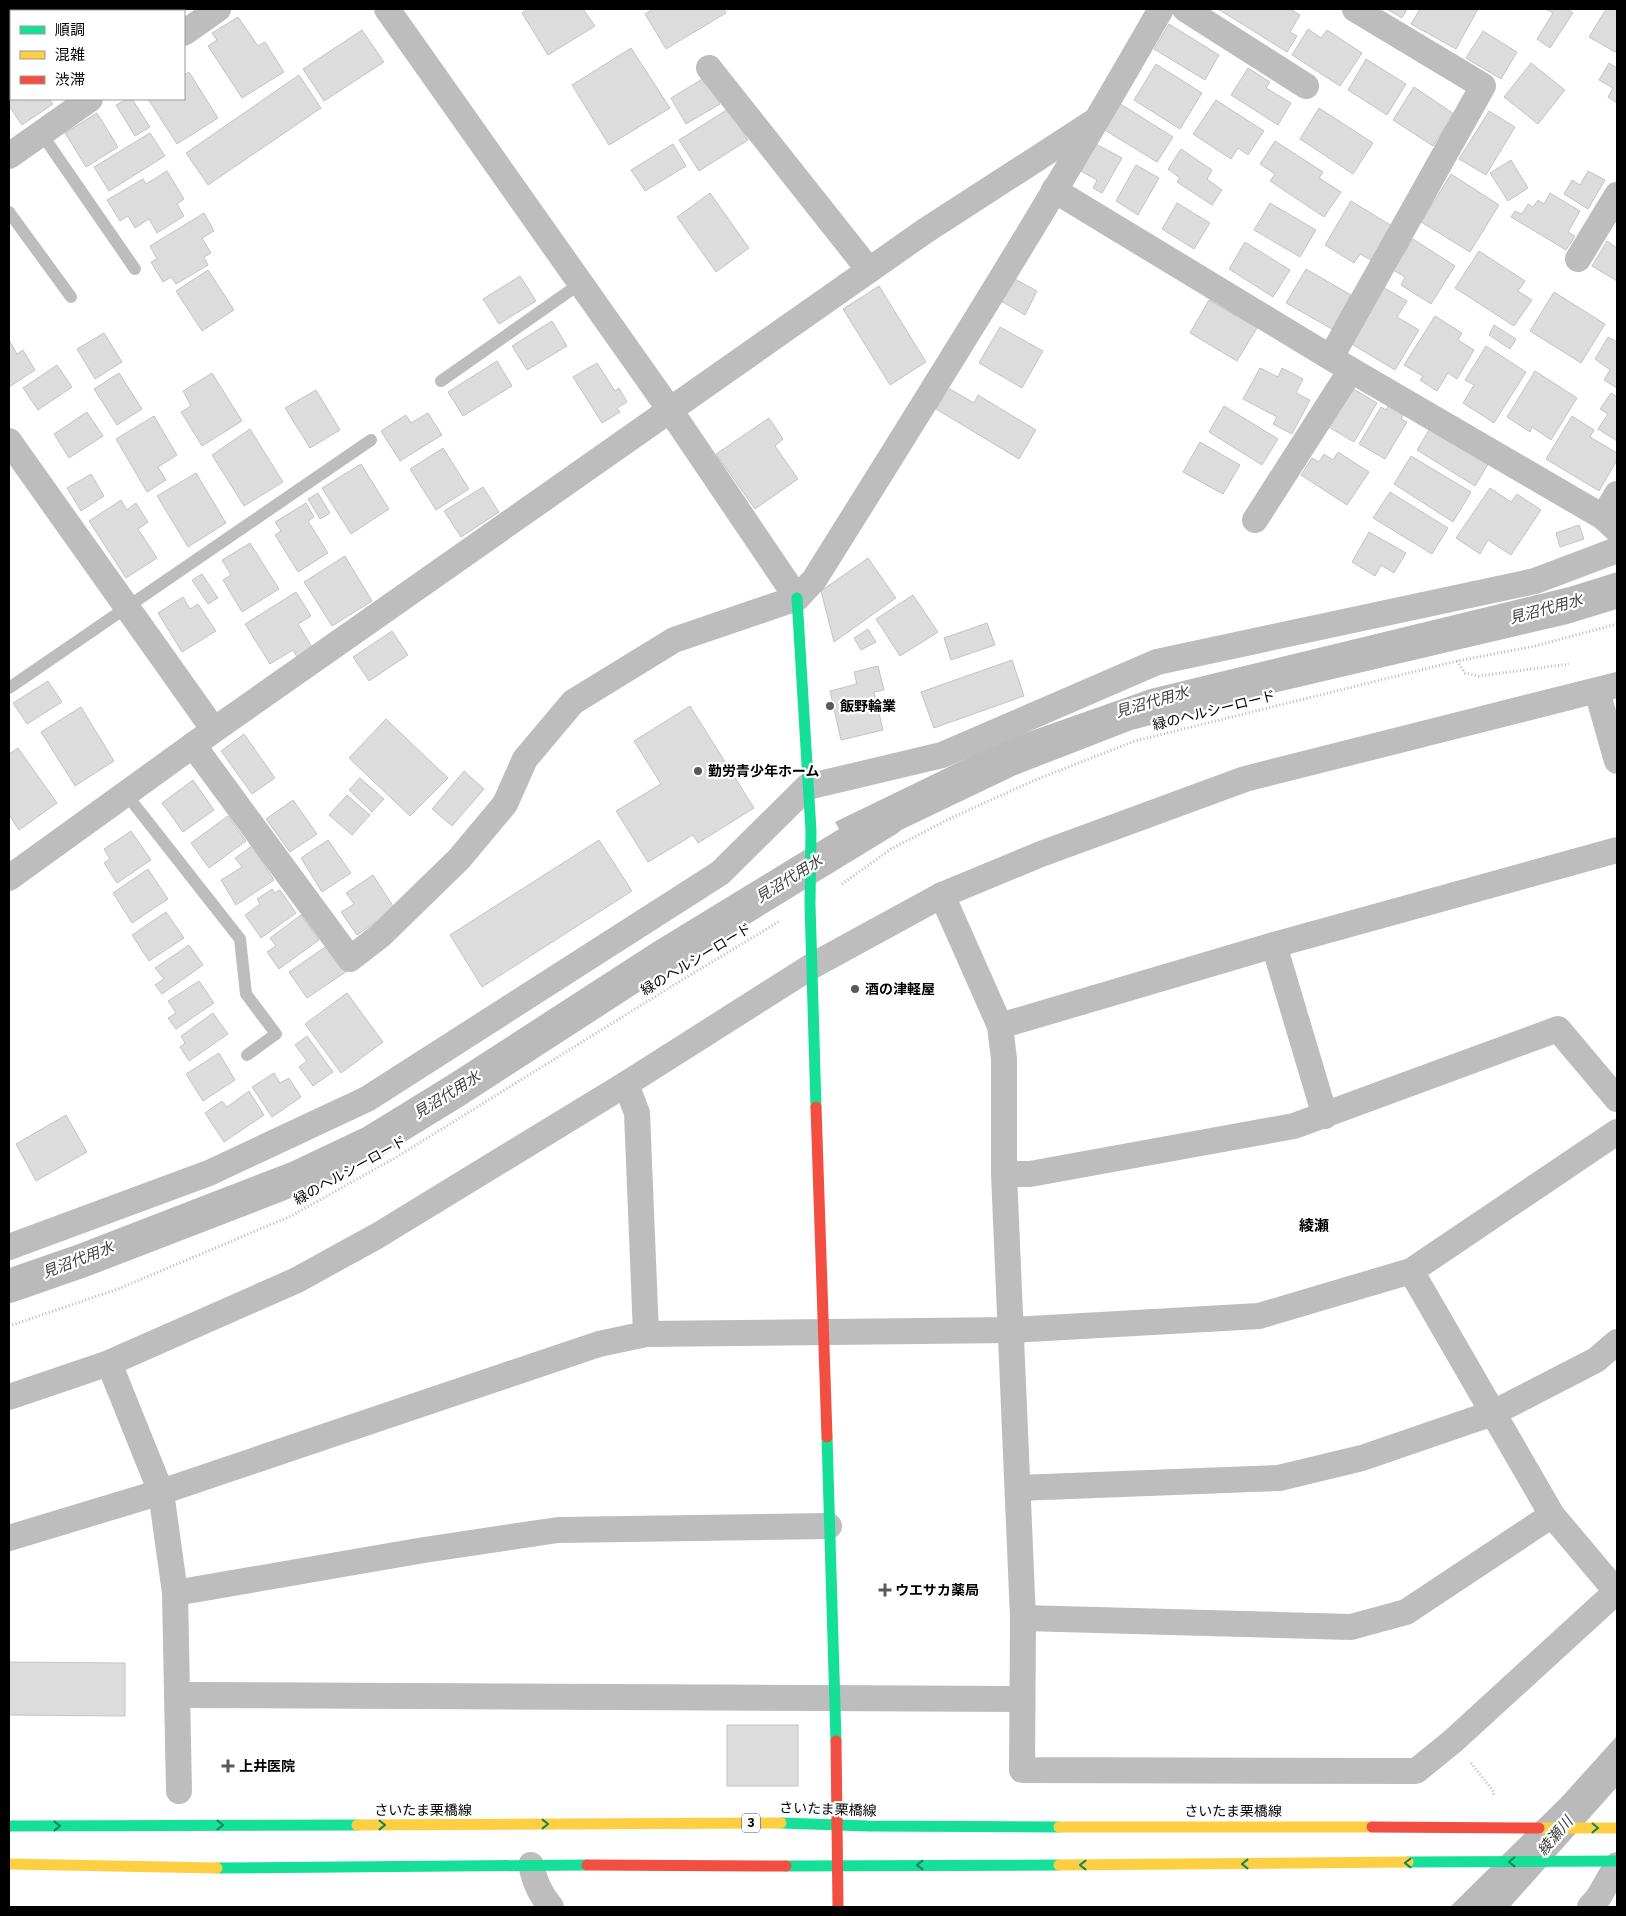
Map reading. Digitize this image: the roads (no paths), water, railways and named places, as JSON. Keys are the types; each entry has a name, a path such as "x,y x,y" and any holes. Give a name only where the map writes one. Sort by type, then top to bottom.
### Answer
{"main road":[{"path":"797,598 811,831 810,893 838,1823 838,1907"},
{"name":"さいたま栗橋線","path":"9,1826 838,1823 868,1826 1617,1828"},
{"path":"9,1864 284,1869 531,1865 837,1866 1610,1862"}],"street":[{"path":"185,32 218,9"},
{"path":"387,9 670,410 797,598"},
{"path":"193,745 350,959 381,935 459,859 505,804 525,759 573,702 674,640 797,598 814,580 1099,118 1161,9"},
{"path":"1186,9 1306,86"},
{"path":"1255,520 1341,363 1483,86 1356,9"},
{"path":"709,68 869,270"},
{"path":"9,156 80,102"},
{"path":"9,878 214,730 869,270 925,231 1099,118"},
{"path":"1054,190 1610,523 1617,494"},
{"path":"1578,259 1617,195"},
{"path":"9,441 214,730"},
{"path":"9,1247 209,1173 367,1099 720,873 807,787 942,755 1157,662 1535,581 1617,550"},
{"path":"9,1397 109,1363 298,1280 385,1230 626,1084 812,966 942,895 1041,854 1245,779 1607,688 1617,760"},
{"path":"1000,1026 1274,945 1617,850"},
{"path":"942,895 1000,1026 1004,1058 1004,1174 1023,1618 1022,1770 1416,1771 1453,1741 1617,1591 1552,1514 1411,1271"},
{"path":"1274,945 1325,1116"},
{"path":"1004,1174 1030,1174 1294,1126 1558,1029 1617,1099"},
{"path":"626,1084 637,1113 646,1334"},
{"path":"9,1538 161,1492 599,1344 646,1334 823,1330 1011,1330 1259,1316 1411,1271 1617,1132"},
{"path":"1018,1488 1280,1478 1362,1458 1493,1413 1596,1360 1617,1342"},
{"path":"109,1363 161,1492 175,1593 179,1791"},
{"path":"1023,1618 1351,1627 1406,1612 1552,1514"},
{"path":"175,1593 424,1550 558,1530 829,1526"},
{"path":"178,1695 1022,1699"},
{"path":"1590,1907 1598,1898 1610,1862"},
{"path":"531,1865 534,1880 541,1896 551,1907"}],"lane":[{"path":"41,133 135,269"},
{"path":"9,212 71,297"},
{"path":"441,381 581,283"},
{"path":"9,688 371,440"},
{"path":"126,794 240,939 246,994 276,1034 248,1055"}],"water":[{"path":"1617,572 1617,609 1568,624 1260,696 1132,730 1016,775 853,853 835,822 1000,742 1150,689 1569,587"},
{"name":"綾瀬川","path":"1617,1736 1617,1787 1510,1907 1450,1907 1561,1798"}],"waterway":[{"name":"見沼代用水","path":"9,1286 81,1261 296,1178 372,1142 455,1091 662,957 888,819"}],"place":[{"name":"飯野輪業","path":"830,706"},
{"name":"勤労青少年ホーム","path":"698,771"},
{"name":"酒の津軽屋","path":"855,989"},
{"name":"ウエサカ薬局","path":"885,1590"},
{"name":"上井医院","path":"228,1766"}],"district":[{"name":"綾瀬","path":"1314,1226"}]}
